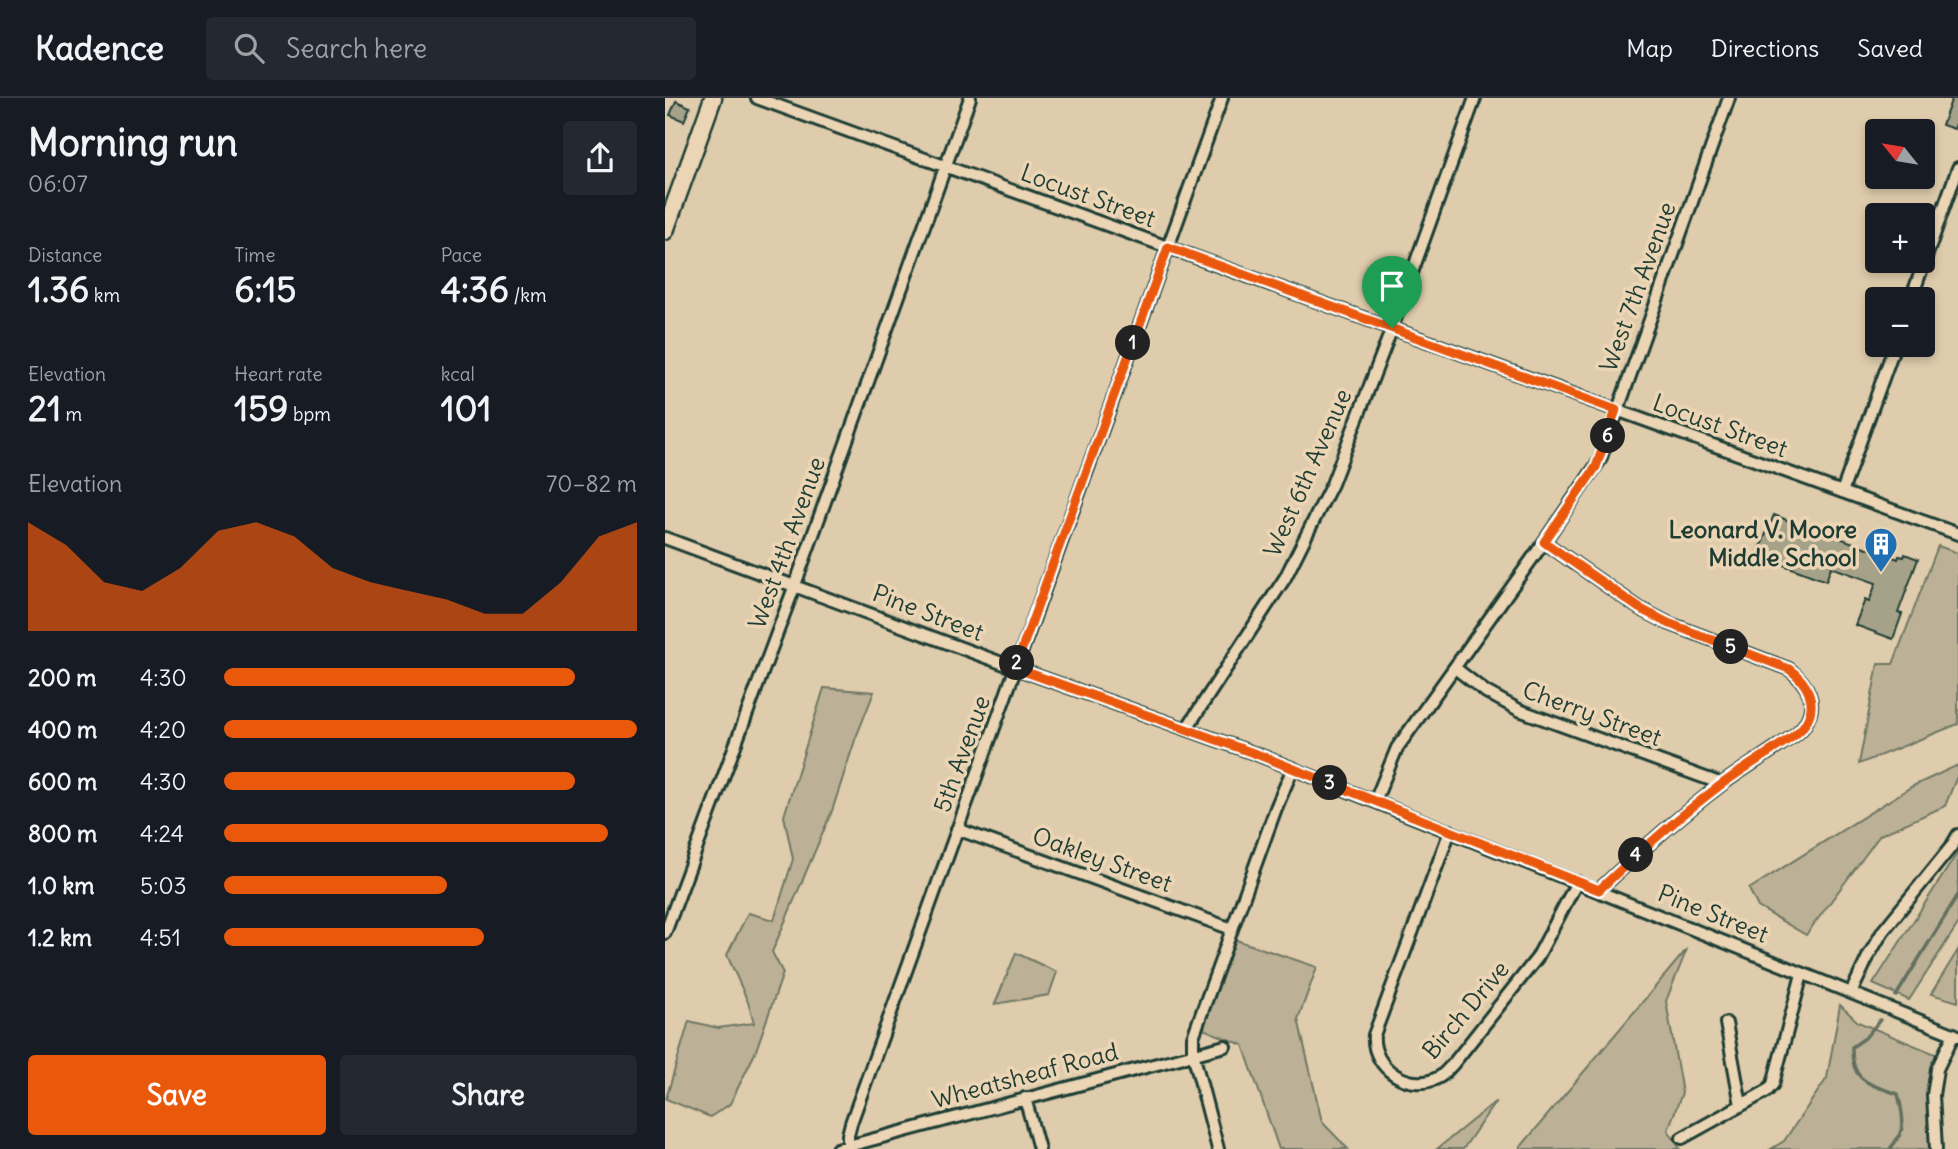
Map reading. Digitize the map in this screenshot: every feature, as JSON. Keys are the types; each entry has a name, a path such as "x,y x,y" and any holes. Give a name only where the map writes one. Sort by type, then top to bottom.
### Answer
{"street":[{"path":"665,230 713,98"},
{"name":"Locust Street","path":"757,98 1958,534"},
{"name":"West 4th Avenue","path":"665,933 795,585 970,98"},
{"name":"5th Avenue","path":"844,1148 1222,98"},
{"name":"West 6th Avenue","path":"1187,728 1285,578 1332,484 1475,98"},
{"name":"West 7th Avenue","path":"1375,801 1397,748 1596,467 1728,98"},
{"path":"1915,287 1958,168"},
{"path":"1842,492 1891,357"},
{"name":"Pine Street","path":"665,538 1293,768 1956,1035"},
{"path":"1544,542 1639,608 1668,623 1780,665 1795,674 1811,696 1810,716 1801,730 1722,784 1651,841 1599,890"},
{"name":"Cherry Street","path":"1455,668 1486,692 1519,710 1722,784"},
{"path":"1218,1149 1193,1053 1193,1037 1293,768"},
{"name":"Oakley Street","path":"957,829 1232,929"},
{"name":"Birch Drive","path":"1450,831 1374,1035 1373,1043 1380,1061 1402,1079 1430,1080 1439,1077 1453,1064 1537,958 1577,882"},
{"path":"1851,993 1883,932 1958,835"},
{"path":"1682,1138 1767,1091 1773,1084 1802,974"},
{"path":"1726,1023 1741,1105"},
{"path":"1936,1149 1933,1095 1937,1069 1956,1035"},
{"name":"Wheatsheaf Road","path":"844,1148 1225,1045"},
{"path":"1025,1098 1039,1149"}],"shaded area":[{"path":"1938,546 1958,553 1958,724 1859,764 1878,664 1893,664"},
{"path":"824,688 874,692 832,811 772,952 783,973 755,1053 730,1104 710,1117 666,1099 689,1021 718,1028 754,1023 748,1002 727,955 748,913 774,920 793,859 784,816"},
{"path":"1958,765 1958,774 1945,806 1880,835 1806,935 1758,907 1749,889 1911,787"},
{"path":"1958,852 1958,924 1909,1000 1873,984"},
{"path":"1230,938 1317,967 1298,1019 1322,1122 1348,1149 1279,1149 1243,1045 1203,1029"},
{"path":"1687,949 1666,1001 1682,1093 1668,1130 1680,1149 1519,1149"},
{"path":"1958,950 1958,1002 1931,994"},
{"path":"1016,953 1057,972 1049,995 995,1004"},
{"path":"1840,1005 1858,1022 1945,1058 1935,1081 1938,1149 1771,1149 1784,1141 1827,1078"},
{"path":"1496,1101 1463,1149 1437,1149"}],"building":[{"path":"1952,98 1958,98 1958,119 1954,129 1942,125"},
{"path":"676,101 690,107 684,121 670,115"},
{"name":"Leonard V. Moore Middle School","path":"1774,515 1820,533 1822,529 1832,533 1831,535 1898,559 1905,554 1918,559 1898,613 1902,614 1893,639 1855,625 1865,600 1869,602 1876,583 1831,567 1826,581 1757,555"}],"waterway":[{"path":"1896,996 1958,895"},
{"path":"1880,1020 1865,1038 1852,1047 1855,1068 1859,1075 1879,1088 1898,1094 1903,1123 1890,1149"}],"place":[{"name":"Leonard V. Moore Middle School","path":"1881,574"}],"route":[{"path":"1168,247 1392,328 1616,410 1600,460 1544,542 1639,608 1668,623 1789,669 1807,687 1811,696 1810,716 1801,730 1722,784 1651,841 1599,890 1259,755 1015,668 1168,247"}]}
